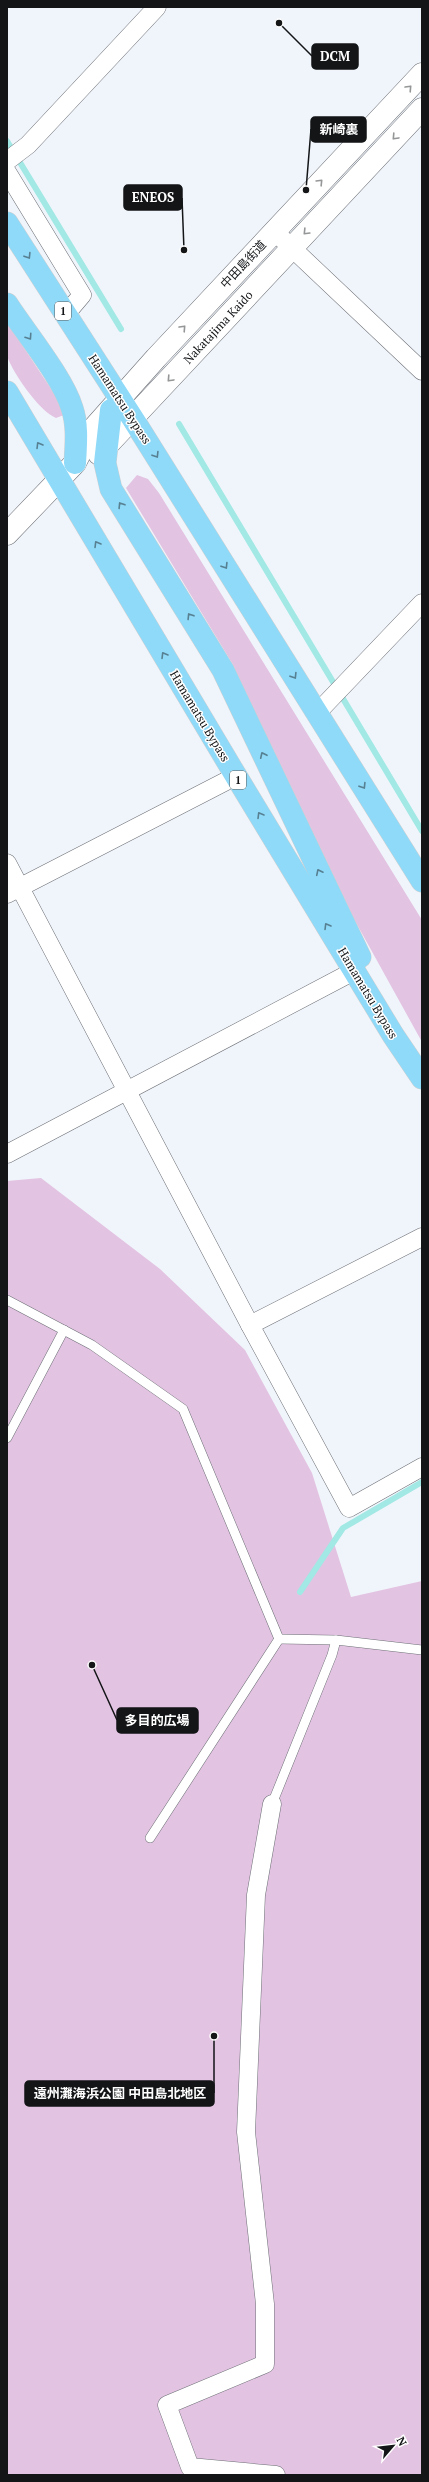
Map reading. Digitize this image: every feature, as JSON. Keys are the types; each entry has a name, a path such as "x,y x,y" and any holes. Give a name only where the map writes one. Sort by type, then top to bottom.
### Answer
{"highway":[{"name":"Hamamatsu Bypass","path":"7,222 65,315 115,404 133,419 323,707 422,881"},
{"path":"7,304 58,381 72,408 77,438 74,463"},
{"name":"Hamamatsu Bypass","path":"7,392 236,776 393,1035 422,1078"},
{"path":"115,404 106,447 105,463 111,489 223,670 360,955 393,1035"}],"street":[{"path":"7,161 28,145 157,7"},
{"name":"中田島街道","path":"74,463 92,430 115,404 274,231 422,74"},
{"name":"Nakatajima Kaido","path":"7,534 74,463 101,453 291,247 422,109"},
{"path":"7,172 82,295 65,315"},
{"path":"274,231 422,371"},
{"path":"323,707 422,603"},
{"path":"14,891 236,776"},
{"path":"7,863 14,891 128,1092 250,1324 350,1508 422,1468"},
{"path":"7,1154 128,1092 354,971"},
{"path":"250,1324 422,1237"},
{"path":"272,1804 256,1895 246,2132 265,2304 265,2364 167,2405 190,2467 276,2475"}],"lane":[{"path":"7,1300 92,1345 183,1409 279,1639"},
{"path":"7,1438 64,1330"},
{"path":"279,1639 336,1640 422,1650"},
{"path":"150,1838 279,1639"},
{"path":"272,1804 332,1655 336,1640"}],"shaded area":[{"path":"7,322 59,401 64,415 56,418 42,408 27,391 15,372 6,352"},
{"path":"137,475 148,479 159,493 422,920 422,1042 318,854 232,663 126,488"},
{"path":"41,1178 160,1269 245,1350 312,1473 351,1597 422,1581 422,2475 7,2475 7,1181"}],"waterway":[{"path":"7,141 121,329"},
{"path":"179,424 422,831"},
{"path":"300,1592 343,1528 422,1482"}],"place":[{"name":"DCM","path":"279,23"},
{"name":"新崎裏","path":"306,190"},
{"name":"ENEOS","path":"184,250"},
{"name":"多目的広場","path":"92,1665"},
{"name":"遠州灘海浜公園 中田島北地区","path":"214,2036"}]}
